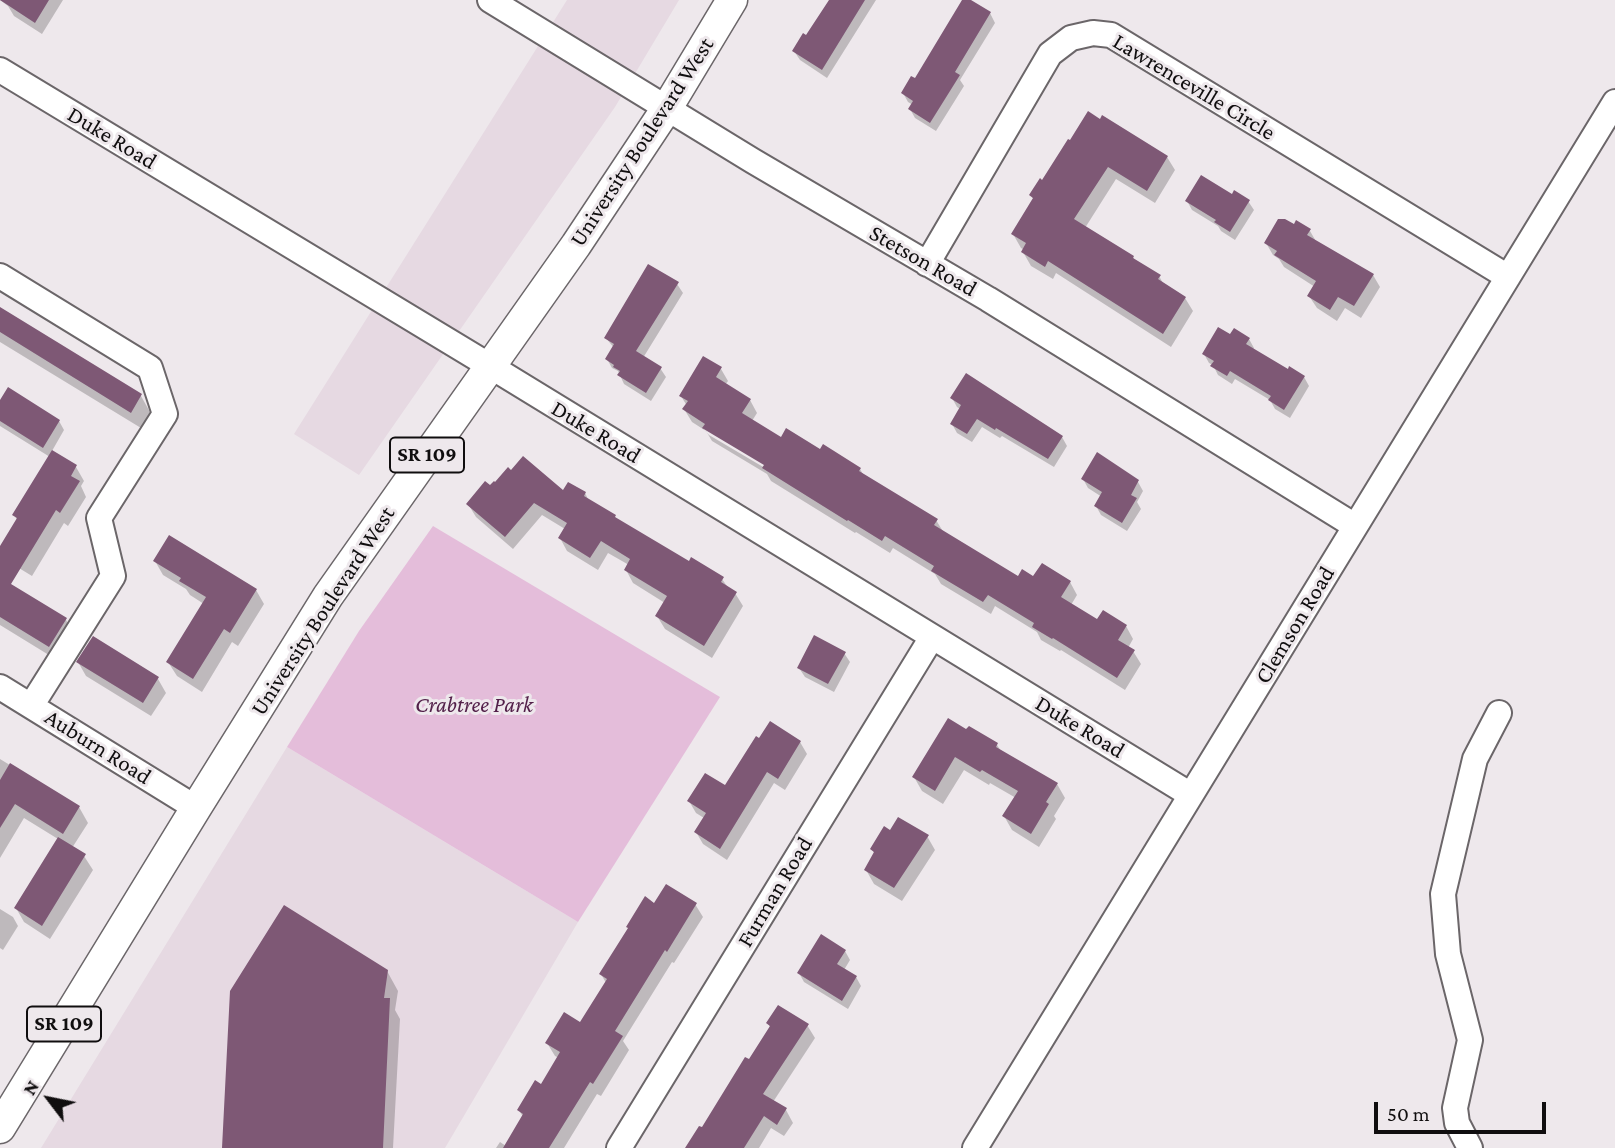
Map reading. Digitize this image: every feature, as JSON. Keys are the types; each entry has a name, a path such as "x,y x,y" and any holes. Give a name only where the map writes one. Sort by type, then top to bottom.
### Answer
{"main road":[{"name":"University Boulevard West","path":"0,1128 328,596 576,245 667,107 732,0"}],"street":[{"name":"Stetson Road","path":"490,0 988,299 1354,526"},
{"name":"Lawrenceville Circle","path":"927,264 1050,54 1071,38 1093,33 1111,35 1508,277"},
{"name":"Duke Road","path":"0,70 1191,795"},
{"name":"Clemson Road","path":"975,1148 1615,102"},
{"path":"0,276 150,369 165,414 99,518 113,576 31,706"},
{"name":"Furman Road","path":"619,1148 932,637"},
{"name":"Auburn Road","path":"0,687 196,808"},
{"path":"1470,1148 1457,1124 1455,1108 1470,1040 1448,954 1443,894 1475,759 1499,713"}],"shaded area":[{"path":"567,0 679,0 615,107 359,475 294,434"},
{"path":"287,747 578,922 445,1148 41,1148"}],"green space":[{"name":"Crabtree Park","path":"433,526 720,697 578,922 287,747 359,631"}],"building":[{"path":"0,0 49,0 35,23"},
{"path":"829,0 865,0 822,70 792,51"},
{"path":"962,0 971,0 991,12 955,72 960,75 930,123 908,109 913,101 901,93 911,76 915,78"},
{"path":"1088,111 1100,119 1102,115 1168,156 1147,191 1108,167 1074,219 1134,256 1133,258 1161,275 1158,279 1186,297 1163,334 1048,261 1045,267 1021,252 1026,243 1011,234 1033,198 1029,195"},
{"path":"1201,175 1232,194 1234,190 1250,200 1230,232 1185,201"},
{"path":"1278,219 1294,224 1296,220 1311,229 1307,235 1374,274 1354,306 1338,297 1330,310 1307,296 1316,281 1274,255 1277,251 1264,243"},
{"path":"648,264 679,282 636,351 662,367 646,393 617,375 620,371 605,359 614,344 604,338"},
{"path":"0,307 142,394 131,413 0,332"},
{"path":"1218,327 1230,334 1234,328 1250,338 1246,344 1305,376 1284,410 1268,400 1271,396 1230,371 1227,376 1210,366 1214,361 1202,354"},
{"path":"703,356 722,367 716,377 751,399 742,413 781,437 786,428 820,449 823,444 861,468 859,471 938,519 934,525 1018,576 1022,569 1033,576 1042,563 1071,581 1061,597 1097,619 1103,610 1127,625 1118,640 1135,650 1117,678 1032,627 1034,623 988,595 983,602 931,571 934,566 885,536 882,541 847,521 762,468 764,465 702,428 705,424 682,409 688,401 679,396"},
{"path":"966,373 1063,436 1048,459 977,419 967,434 950,424 961,405 950,398"},
{"path":"8,387 60,420 43,448 0,421 0,400"},
{"path":"52,450 77,465 71,476 80,481 60,513 56,510 11,584 67,618 49,647 0,617 0,546 17,518 12,515"},
{"path":"1097,452 1139,480 1131,495 1137,498 1122,523 1094,506 1102,492 1081,479"},
{"path":"523,456 563,490 568,482 586,492 584,496 616,515 615,517 689,561 691,557 724,577 721,582 737,592 704,646 655,616 667,596 624,570 630,559 601,541 590,558 558,538 567,523 534,503 505,537 466,504 485,481 490,485 495,482 508,467 511,470"},
{"path":"169,535 257,589 230,633 224,629 193,679 166,662 206,597 153,561"},
{"path":"814,635 846,652 828,684 797,668"},
{"path":"93,636 159,677 143,703 76,662"},
{"path":"948,718 966,729 969,726 998,743 996,747 1058,783 1031,834 1002,816 1018,791 955,757 935,791 912,777"},
{"path":"770,721 801,741 778,779 767,772 720,849 694,832 706,813 687,801 705,773 725,785 756,736 759,738"},
{"path":"10,763 80,806 63,834 15,804 0,828 0,780"},
{"path":"898,817 929,835 894,888 864,870 874,852 870,849 884,826 890,830"},
{"path":"58,837 86,854 42,926 14,908"},
{"path":"666,884 697,903 615,1031 623,1036 593,1084 590,1082 549,1148 503,1148 523,1114 517,1110 535,1080 541,1084 560,1052 545,1043 564,1012 580,1022 607,979 599,974 645,896 654,903"},
{"path":"284,905 388,970 384,998 390,998 383,1148 222,1148 230,991"},
{"path":"821,934 846,950 837,964 857,976 842,1001 797,973"},
{"path":"778,1005 809,1024 763,1094 787,1108 777,1125 764,1116 744,1148 685,1148 699,1126 702,1127 745,1057 749,1059 770,1026 766,1023"}]}
